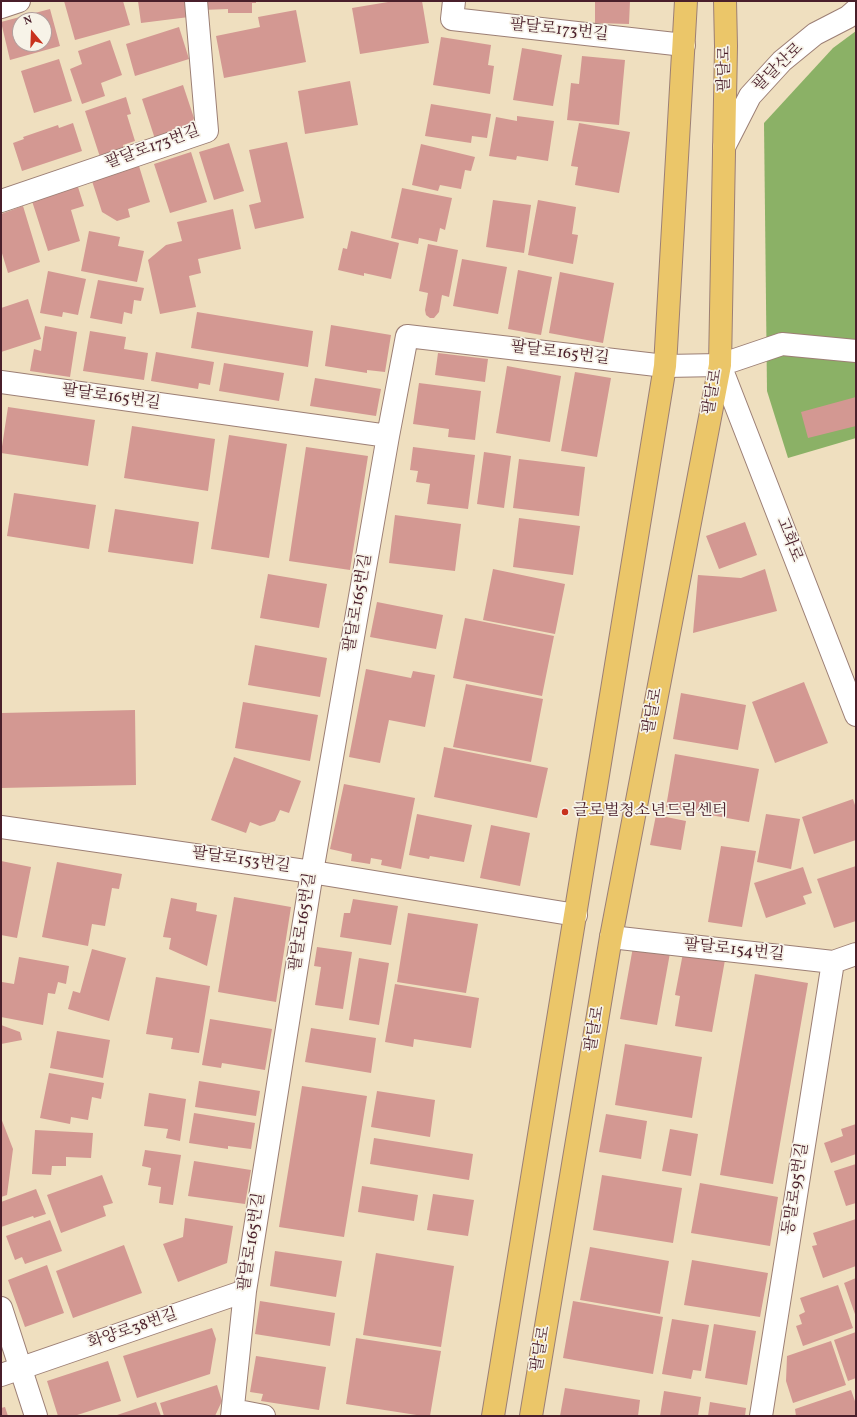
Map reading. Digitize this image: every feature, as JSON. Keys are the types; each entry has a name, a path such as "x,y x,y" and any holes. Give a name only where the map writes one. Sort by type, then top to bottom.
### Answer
{"main road":[{"path":"493,1416 665,366 686,1"},
{"name":"팔달로","path":"530,1416 611,937 720,365 726,46 725,1"}],"street":[{"path":"1,7 19,1"},
{"name":"팔달로173번길","path":"1,201 207,131 196,1"},
{"name":"팔달로173번길","path":"454,1 452,19 684,45"},
{"name":"팔달산로","path":"724,147 750,96 782,61 816,34 848,17 856,10"},
{"name":"팔달로165번길","path":"232,1413 245,1291 312,872 388,436 407,336 665,366 720,365 782,344 856,351"},
{"name":"고화로","path":"720,365 856,715"},
{"name":"팔달로165번길","path":"1,382 388,436"},
{"name":"팔달로153번길","path":"1,827 312,872 576,915"},
{"name":"팔달로154번길","path":"611,937 833,962 856,954"},
{"name":"동말로95번길","path":"761,1416 833,962"},
{"name":"화양로38번길","path":"11,1372 245,1291"},
{"path":"1,1308 11,1372 36,1416"},
{"path":"232,1413 264,1416"}],"green space":[{"path":"856,31 856,438 788,458 767,391 764,123 833,48"}],"building":[{"path":"64,1 123,1 130,25 75,40"},
{"path":"138,1 187,1 189,17 141,23"},
{"path":"202,1 256,1 256,3 252,3 252,13 228,13 228,9 202,10"},
{"path":"394,1 422,1 429,43 360,54 352,8"},
{"path":"595,1 630,1 629,24 595,23"},
{"path":"50,9 51,12 39,12"},
{"path":"296,10 306,62 224,78 216,36 260,27 258,17"},
{"path":"52,16 60,46 52,48"},
{"path":"12,19 12,52 39,52 10,60 1,22"},
{"path":"179,27 189,59 135,76 126,44"},
{"path":"441,37 491,45 488,65 494,66 490,94 433,85"},
{"path":"110,40 122,75 101,83 105,96 82,104 70,69 82,64 78,51"},
{"path":"522,48 562,55 553,106 513,100"},
{"path":"582,56 625,60 619,125 567,120 571,83 579,84"},
{"path":"59,59 72,101 34,113 21,71"},
{"path":"350,81 358,125 305,134 298,91"},
{"path":"183,85 194,118 190,127 155,139 142,99"},
{"path":"126,97 131,114 127,115 135,141 123,145 124,149 100,157 85,111"},
{"path":"431,104 491,114 487,138 472,136 471,143 425,136"},
{"path":"517,116 554,121 548,161 517,156 516,160 489,156 496,117 517,121"},
{"path":"73,123 82,151 22,171 13,143 24,139 23,137 58,125 59,128"},
{"path":"579,123 630,132 619,193 575,185 578,167 571,166"},
{"path":"287,142 304,218 255,229 249,205 261,202 249,150"},
{"path":"229,143 244,191 214,200 199,152"},
{"path":"421,144 475,157 471,171 465,170 461,189 440,185 438,191 412,185"},
{"path":"191,152 207,202 170,213 154,164"},
{"path":"139,166 150,202 128,209 130,217 117,221 102,212 92,181"},
{"path":"78,187 84,206 71,210 80,241 48,251 32,201"},
{"path":"402,188 452,198 445,230 440,228 437,242 419,238 418,244 391,238"},
{"path":"493,200 531,205 524,253 486,247"},
{"path":"538,200 576,207 572,234 578,235 573,264 528,255"},
{"path":"23,206 40,262 8,273 1,250 1,214"},
{"path":"233,209 241,249 198,259 201,273 189,276 196,307 160,314 148,260 166,245 182,241 177,222"},
{"path":"89,231 120,237 118,246 144,251 137,282 81,271"},
{"path":"351,231 399,243 391,279 364,273 364,276 338,270 343,248 347,249"},
{"path":"428,244 458,250 449,297 442,295 439,312 434,318 430,318 426,315 425,310 428,293 419,291"},
{"path":"462,259 507,267 498,314 453,306"},
{"path":"518,270 552,277 541,335 508,329"},
{"path":"48,271 86,279 78,315 63,312 62,317 40,313"},
{"path":"560,272 614,283 603,343 549,333"},
{"path":"98,280 144,288 141,301 134,300 132,314 124,312 122,324 90,318"},
{"path":"28,299 41,339 1,352 1,308"},
{"path":"197,312 313,331 308,367 191,348"},
{"path":"331,325 391,335 385,372 367,370 367,373 325,366"},
{"path":"45,326 77,332 70,377 30,371 34,349 41,351"},
{"path":"90,331 126,337 124,349 148,353 144,380 83,371"},
{"path":"156,352 214,362 210,385 199,383 198,389 151,381"},
{"path":"438,353 488,359 485,382 435,375"},
{"path":"224,363 284,373 279,401 219,391"},
{"path":"507,366 561,376 550,442 496,433"},
{"path":"575,372 611,378 597,457 561,451"},
{"path":"315,378 381,389 376,416 310,406"},
{"path":"419,383 481,391 475,440 448,437 449,429 413,424"},
{"path":"856,397 856,426 808,438 801,412"},
{"path":"8,407 95,420 88,466 1,453"},
{"path":"132,426 215,439 208,491 124,478"},
{"path":"229,435 287,444 269,558 211,549"},
{"path":"306,447 368,456 350,570 289,561"},
{"path":"413,447 475,455 468,509 427,504 430,484 416,482 418,471 410,470"},
{"path":"484,452 511,456 504,508 477,504"},
{"path":"519,459 585,467 579,516 513,508"},
{"path":"14,493 96,505 89,549 7,536"},
{"path":"115,509 199,522 193,564 108,552"},
{"path":"395,515 461,524 455,571 389,563"},
{"path":"519,518 580,526 573,575 513,567"},
{"path":"745,522 757,555 719,569 706,536"},
{"path":"493,569 565,584 555,634 483,620"},
{"path":"765,569 777,611 693,633 698,575 741,578"},
{"path":"268,574 327,584 319,628 260,618"},
{"path":"377,602 443,615 436,649 370,637"},
{"path":"465,618 554,636 542,696 453,678"},
{"path":"255,645 327,658 320,697 248,685"},
{"path":"366,669 411,678 413,671 435,675 425,727 389,720 380,763 349,757"},
{"path":"804,682 828,743 775,763 752,702"},
{"path":"466,684 543,699 531,762 453,747"},
{"path":"681,693 746,705 738,750 673,739"},
{"path":"243,702 318,715 310,761 235,748"},
{"path":"135,710 136,785 1,788 1,713"},
{"path":"444,747 548,768 537,818 434,797"},
{"path":"675,754 759,769 749,822 666,807"},
{"path":"234,757 301,781 289,813 280,810 275,821 260,826 250,822 246,833 211,820"},
{"path":"344,784 415,798 401,869 381,865 382,860 371,858 370,864 351,861 352,854 330,849"},
{"path":"853,799 856,808 856,840 814,854 802,817"},
{"path":"417,814 472,825 464,862 430,856 429,859 409,855"},
{"path":"766,814 800,819 791,869 757,862"},
{"path":"656,815 686,821 681,850 650,845"},
{"path":"491,825 530,833 520,886 480,878"},
{"path":"721,846 756,851 742,927 708,922"},
{"path":"1,861 31,867 17,938 1,935"},
{"path":"57,862 122,874 119,889 112,888 105,926 92,924 88,946 42,937"},
{"path":"856,866 856,921 834,928 817,879"},
{"path":"803,867 812,893 803,896 806,904 766,918 754,883"},
{"path":"234,897 291,907 276,1002 218,992"},
{"path":"171,898 197,903 196,911 217,915 207,966 169,949 171,938 163,937"},
{"path":"353,899 398,906 391,945 340,937 344,913 350,913"},
{"path":"408,913 478,924 466,993 397,982"},
{"path":"317,947 352,952 343,1009 315,1005 321,967 314,966"},
{"path":"633,947 670,953 657,1025 620,1019"},
{"path":"92,949 126,958 109,1021 68,1009 73,991 80,993"},
{"path":"683,953 725,960 712,1032 675,1026 680,996 675,995"},
{"path":"19,957 69,966 66,984 58,982 55,994 48,993 43,1025 1,1017 2,982 14,984"},
{"path":"359,958 389,963 379,1025 349,1020"},
{"path":"755,974 808,983 773,1184 720,1175"},
{"path":"156,977 210,986 199,1053 171,1049 173,1038 146,1034"},
{"path":"395,984 479,998 471,1048 414,1039 413,1047 385,1042"},
{"path":"210,1019 272,1029 265,1070 222,1063 221,1068 202,1065"},
{"path":"1,1025 20,1032 22,1040 1,1044"},
{"path":"311,1028 376,1038 371,1073 305,1062"},
{"path":"57,1031 110,1040 103,1078 50,1068"},
{"path":"625,1044 702,1057 692,1118 615,1105"},
{"path":"49,1073 104,1083 101,1099 92,1097 88,1120 71,1117 70,1124 40,1118"},
{"path":"199,1081 260,1091 256,1116 195,1107"},
{"path":"302,1086 367,1096 344,1237 279,1227"},
{"path":"377,1091 435,1100 430,1137 371,1127"},
{"path":"149,1093 186,1099 180,1141 166,1138 168,1129 144,1126"},
{"path":"194,1113 255,1123 251,1149 228,1146 228,1149 189,1143"},
{"path":"606,1114 647,1121 641,1159 599,1152"},
{"path":"1,1118 13,1149 7,1195 1,1197"},
{"path":"856,1124 856,1154 831,1163 824,1143 843,1136 841,1129"},
{"path":"670,1129 698,1134 691,1176 662,1171"},
{"path":"35,1130 93,1133 91,1158 66,1157 66,1166 52,1166 51,1175 32,1174"},
{"path":"374,1138 473,1154 469,1180 370,1164"},
{"path":"145,1150 181,1155 173,1205 159,1203 161,1187 148,1185 151,1168 142,1166"},
{"path":"194,1161 251,1170 245,1204 188,1196"},
{"path":"856,1164 856,1203 846,1206 834,1171"},
{"path":"102,1175 113,1203 103,1206 106,1216 61,1233 47,1195"},
{"path":"602,1175 682,1188 673,1243 593,1230"},
{"path":"700,1183 778,1197 770,1246 691,1233"},
{"path":"362,1186 418,1195 414,1221 358,1212"},
{"path":"36,1189 46,1214 34,1218 33,1216 1,1227 1,1202"},
{"path":"433,1194 474,1200 468,1236 427,1230"},
{"path":"185,1218 233,1226 227,1263 178,1282 163,1244 183,1237"},
{"path":"856,1219 856,1266 823,1278 812,1246 817,1245 813,1233"},
{"path":"50,1220 62,1251 25,1264 22,1257 15,1260 6,1236"},
{"path":"124,1245 142,1293 73,1318 56,1271"},
{"path":"590,1247 669,1261 660,1314 580,1300"},
{"path":"275,1251 342,1261 336,1297 270,1286"},
{"path":"376,1253 454,1266 441,1347 363,1335"},
{"path":"692,1260 768,1273 760,1317 684,1305"},
{"path":"47,1265 64,1313 25,1327 8,1280"},
{"path":"856,1278 856,1317 844,1283"},
{"path":"838,1285 853,1328 803,1346 796,1326 802,1324 799,1315 805,1312 800,1298"},
{"path":"260,1301 335,1313 330,1346 255,1334"},
{"path":"573,1301 663,1317 653,1374 563,1358"},
{"path":"672,1319 709,1325 701,1371 693,1370 691,1379 662,1374"},
{"path":"714,1324 756,1331 747,1385 705,1378"},
{"path":"212,1328 216,1339 210,1374 137,1398 123,1356"},
{"path":"856,1332 856,1378 848,1381 834,1340"},
{"path":"356,1338 441,1351 430,1416 346,1404"},
{"path":"831,1341 846,1385 793,1403 786,1381 787,1356"},
{"path":"256,1356 326,1367 319,1410 261,1401 263,1394 250,1392"},
{"path":"108,1361 121,1401 74,1416 58,1416 47,1381"},
{"path":"217,1385 222,1401 215,1416 164,1416 160,1403"},
{"path":"565,1388 640,1400 638,1416 560,1416"},
{"path":"851,1390 856,1404 856,1416 796,1416 795,1409"},
{"path":"664,1391 701,1397 698,1416 660,1416"},
{"path":"156,1402 161,1416 114,1416"},
{"path":"710,1402 746,1408 745,1416 708,1416"},
{"path":"5,1407 8,1416 1,1416 1,1408"}],"place":[{"name":"글로벌청소년드림센터","path":"565,812"}]}
